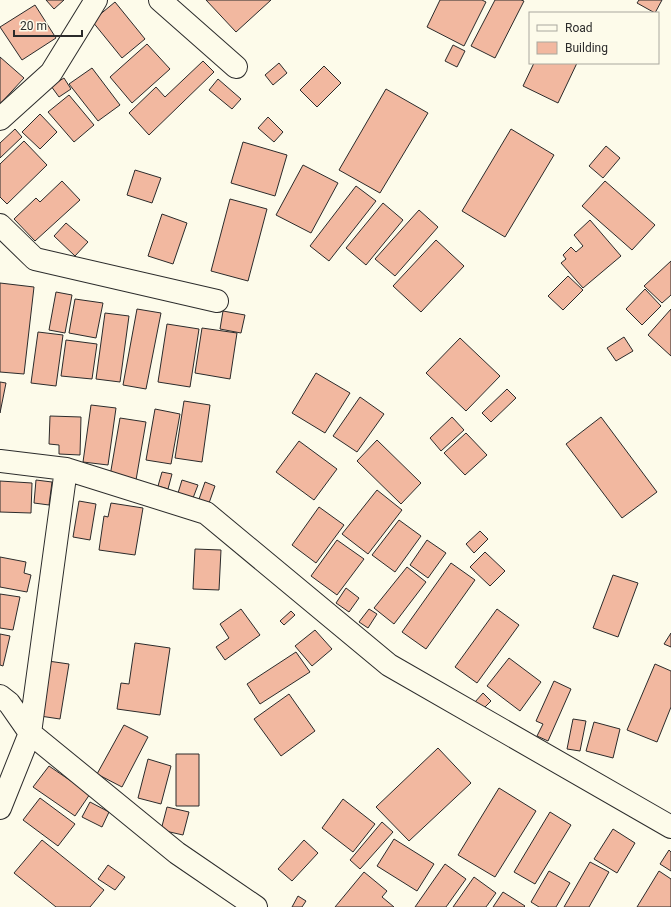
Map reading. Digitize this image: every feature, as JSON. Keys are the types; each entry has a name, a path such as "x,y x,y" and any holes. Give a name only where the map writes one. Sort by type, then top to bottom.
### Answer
{"street":[{"path":"0,119 51,72 96,0"},
{"path":"160,0 236,66"},
{"path":"0,225 35,259 217,301"},
{"path":"0,461 66,469 206,513 389,665 671,827"},
{"path":"0,808 30,733 66,469"},
{"path":"0,696 8,703 30,733 177,853 256,907"}],"building":[{"path":"46,0 64,0 54,9"},
{"path":"206,0 271,0 236,32"},
{"path":"440,0 482,0 486,2 464,46 427,27"},
{"path":"495,0 524,1 495,58 471,46"},
{"path":"639,0 662,0 656,12 637,3"},
{"path":"115,2 145,39 122,58 92,21"},
{"path":"35,5 56,38 22,60 0,27"},
{"path":"147,44 170,69 132,103 110,77"},
{"path":"453,45 465,51 457,67 445,61"},
{"path":"0,57 24,78 0,104"},
{"path":"203,61 214,72 149,135 129,113 156,87 165,97"},
{"path":"279,63 287,73 273,85 265,75"},
{"path":"534,64 577,64 558,103 523,86"},
{"path":"324,66 341,83 317,107 300,90"},
{"path":"92,68 120,105 98,121 69,84"},
{"path":"64,78 71,89 59,97 51,86"},
{"path":"218,79 241,99 232,109 209,90"},
{"path":"386,89 428,113 380,193 339,170"},
{"path":"69,95 94,125 74,142 48,112"},
{"path":"40,114 57,132 40,149 22,132"},
{"path":"268,117 283,132 274,142 258,128"},
{"path":"15,129 22,137 0,158 0,143"},
{"path":"511,129 554,155 505,237 462,211"},
{"path":"24,141 47,165 7,204 0,197 0,164"},
{"path":"243,142 287,155 275,196 231,183"},
{"path":"606,146 620,158 603,178 589,166"},
{"path":"303,165 338,183 311,233 276,215"},
{"path":"135,170 161,178 152,203 127,195"},
{"path":"62,181 80,200 35,241 14,219 36,198 40,202"},
{"path":"605,181 655,225 632,250 582,206"},
{"path":"356,186 376,201 329,261 310,246"},
{"path":"230,199 267,209 248,281 211,271"},
{"path":"383,203 403,220 366,265 346,248"},
{"path":"419,210 438,227 395,276 375,259"},
{"path":"162,214 187,223 173,264 148,256"},
{"path":"590,220 621,256 583,288 561,263 566,259 563,255 571,247 576,252 583,246 574,235"},
{"path":"66,223 88,242 75,256 54,236"},
{"path":"436,240 464,266 421,312 393,286"},
{"path":"671,261 671,295 662,303 644,286"},
{"path":"568,276 583,290 563,310 548,296"},
{"path":"0,283 34,287 24,374 0,372"},
{"path":"645,289 661,306 642,325 626,309"},
{"path":"56,292 72,295 65,333 49,330"},
{"path":"75,299 103,303 96,338 69,333"},
{"path":"137,309 161,313 146,389 123,385"},
{"path":"671,309 671,356 648,335"},
{"path":"223,311 245,315 241,333 220,329"},
{"path":"105,313 129,316 120,382 96,379"},
{"path":"167,324 199,329 190,387 158,382"},
{"path":"202,328 237,333 230,379 195,373"},
{"path":"38,332 63,335 56,386 31,383"},
{"path":"624,337 633,351 616,361 607,348"},
{"path":"460,338 500,376 466,411 426,373"},
{"path":"66,340 97,344 92,379 61,376"},
{"path":"316,373 350,393 325,433 292,413"},
{"path":"0,382 6,383 0,413"},
{"path":"507,389 516,398 491,422 482,413"},
{"path":"360,397 384,414 357,452 333,436"},
{"path":"184,401 210,405 202,462 175,458"},
{"path":"91,405 116,408 108,465 83,462"},
{"path":"155,409 180,414 171,464 146,460"},
{"path":"50,416 81,417 80,455 59,454 59,445 49,444"},
{"path":"452,417 464,430 441,451 430,438"},
{"path":"601,417 657,492 622,518 566,444"},
{"path":"120,418 146,422 136,480 110,476"},
{"path":"466,433 487,455 465,475 444,453"},
{"path":"377,440 421,483 401,504 357,461"},
{"path":"299,441 337,469 314,500 276,472"},
{"path":"162,472 172,474 168,489 158,486"},
{"path":"36,480 52,482 49,505 34,503"},
{"path":"182,480 198,485 193,498 178,493"},
{"path":"0,481 32,483 31,513 0,512"},
{"path":"205,482 215,486 208,506 198,502"},
{"path":"377,490 402,510 368,554 342,534"},
{"path":"79,501 96,504 90,540 73,537"},
{"path":"111,503 143,508 135,555 99,550 104,516 108,517"},
{"path":"319,507 344,525 316,563 292,545"},
{"path":"399,520 421,536 395,572 372,555"},
{"path":"480,531 488,539 474,553 466,544"},
{"path":"337,540 364,559 337,595 311,576"},
{"path":"427,540 446,553 428,578 410,565"},
{"path":"195,549 221,550 219,590 193,589"},
{"path":"485,552 505,571 490,586 470,567"},
{"path":"0,557 26,562 24,573 31,575 27,592 0,587"},
{"path":"451,563 475,580 426,649 402,632"},
{"path":"407,567 426,582 394,624 374,608"},
{"path":"613,575 638,583 618,637 593,628"},
{"path":"346,588 359,598 349,612 336,603"},
{"path":"0,594 20,597 13,630 0,628"},
{"path":"241,609 260,635 225,660 216,647 229,638 220,624"},
{"path":"369,609 377,614 368,628 359,622"},
{"path":"497,609 519,625 477,683 455,667"},
{"path":"291,611 295,615 284,625 280,621"},
{"path":"315,630 332,649 312,666 295,646"},
{"path":"671,633 671,647 664,644"},
{"path":"0,634 10,636 3,666 0,665"},
{"path":"135,643 170,648 160,715 117,709 121,683 129,684"},
{"path":"296,652 310,672 260,704 247,684"},
{"path":"509,658 541,682 520,711 487,686"},
{"path":"48,661 69,664 60,719 40,716"},
{"path":"655,664 671,671 671,707 657,742 627,730"},
{"path":"554,681 571,689 548,741 537,736 543,724 536,721"},
{"path":"483,693 491,701 483,709 475,702"},
{"path":"289,694 315,731 281,756 254,719"},
{"path":"573,719 586,721 580,751 567,749"},
{"path":"594,722 620,729 613,758 586,751"},
{"path":"124,725 148,737 122,787 97,774"},
{"path":"438,748 471,783 409,841 376,807"},
{"path":"176,754 199,754 199,806 176,806"},
{"path":"148,759 171,766 161,804 138,798"},
{"path":"49,766 90,794 75,816 33,787"},
{"path":"499,788 536,811 495,877 458,855"},
{"path":"40,798 75,824 58,846 23,820"},
{"path":"343,799 375,824 353,852 322,828"},
{"path":"90,802 109,812 102,827 82,817"},
{"path":"167,807 189,812 183,835 161,830"},
{"path":"550,812 571,825 535,884 514,872"},
{"path":"382,822 393,832 360,869 350,860"},
{"path":"613,829 635,843 617,873 594,859"},
{"path":"394,839 434,864 417,891 377,866"},
{"path":"42,840 104,890 90,907 56,907 14,873"},
{"path":"304,840 318,853 292,881 278,869"},
{"path":"669,850 671,852 671,871 660,864"},
{"path":"590,862 609,872 589,907 564,907"},
{"path":"445,864 466,879 446,907 415,907"},
{"path":"108,865 125,877 115,890 98,879"},
{"path":"549,871 570,883 556,907 539,907 531,902"},
{"path":"659,871 671,879 671,907 637,907"},
{"path":"364,872 387,891 382,897 394,907 335,907"},
{"path":"474,877 496,893 486,907 453,907"},
{"path":"503,892 525,906 493,907"},
{"path":"298,896 306,901 302,907 292,907"}]}
